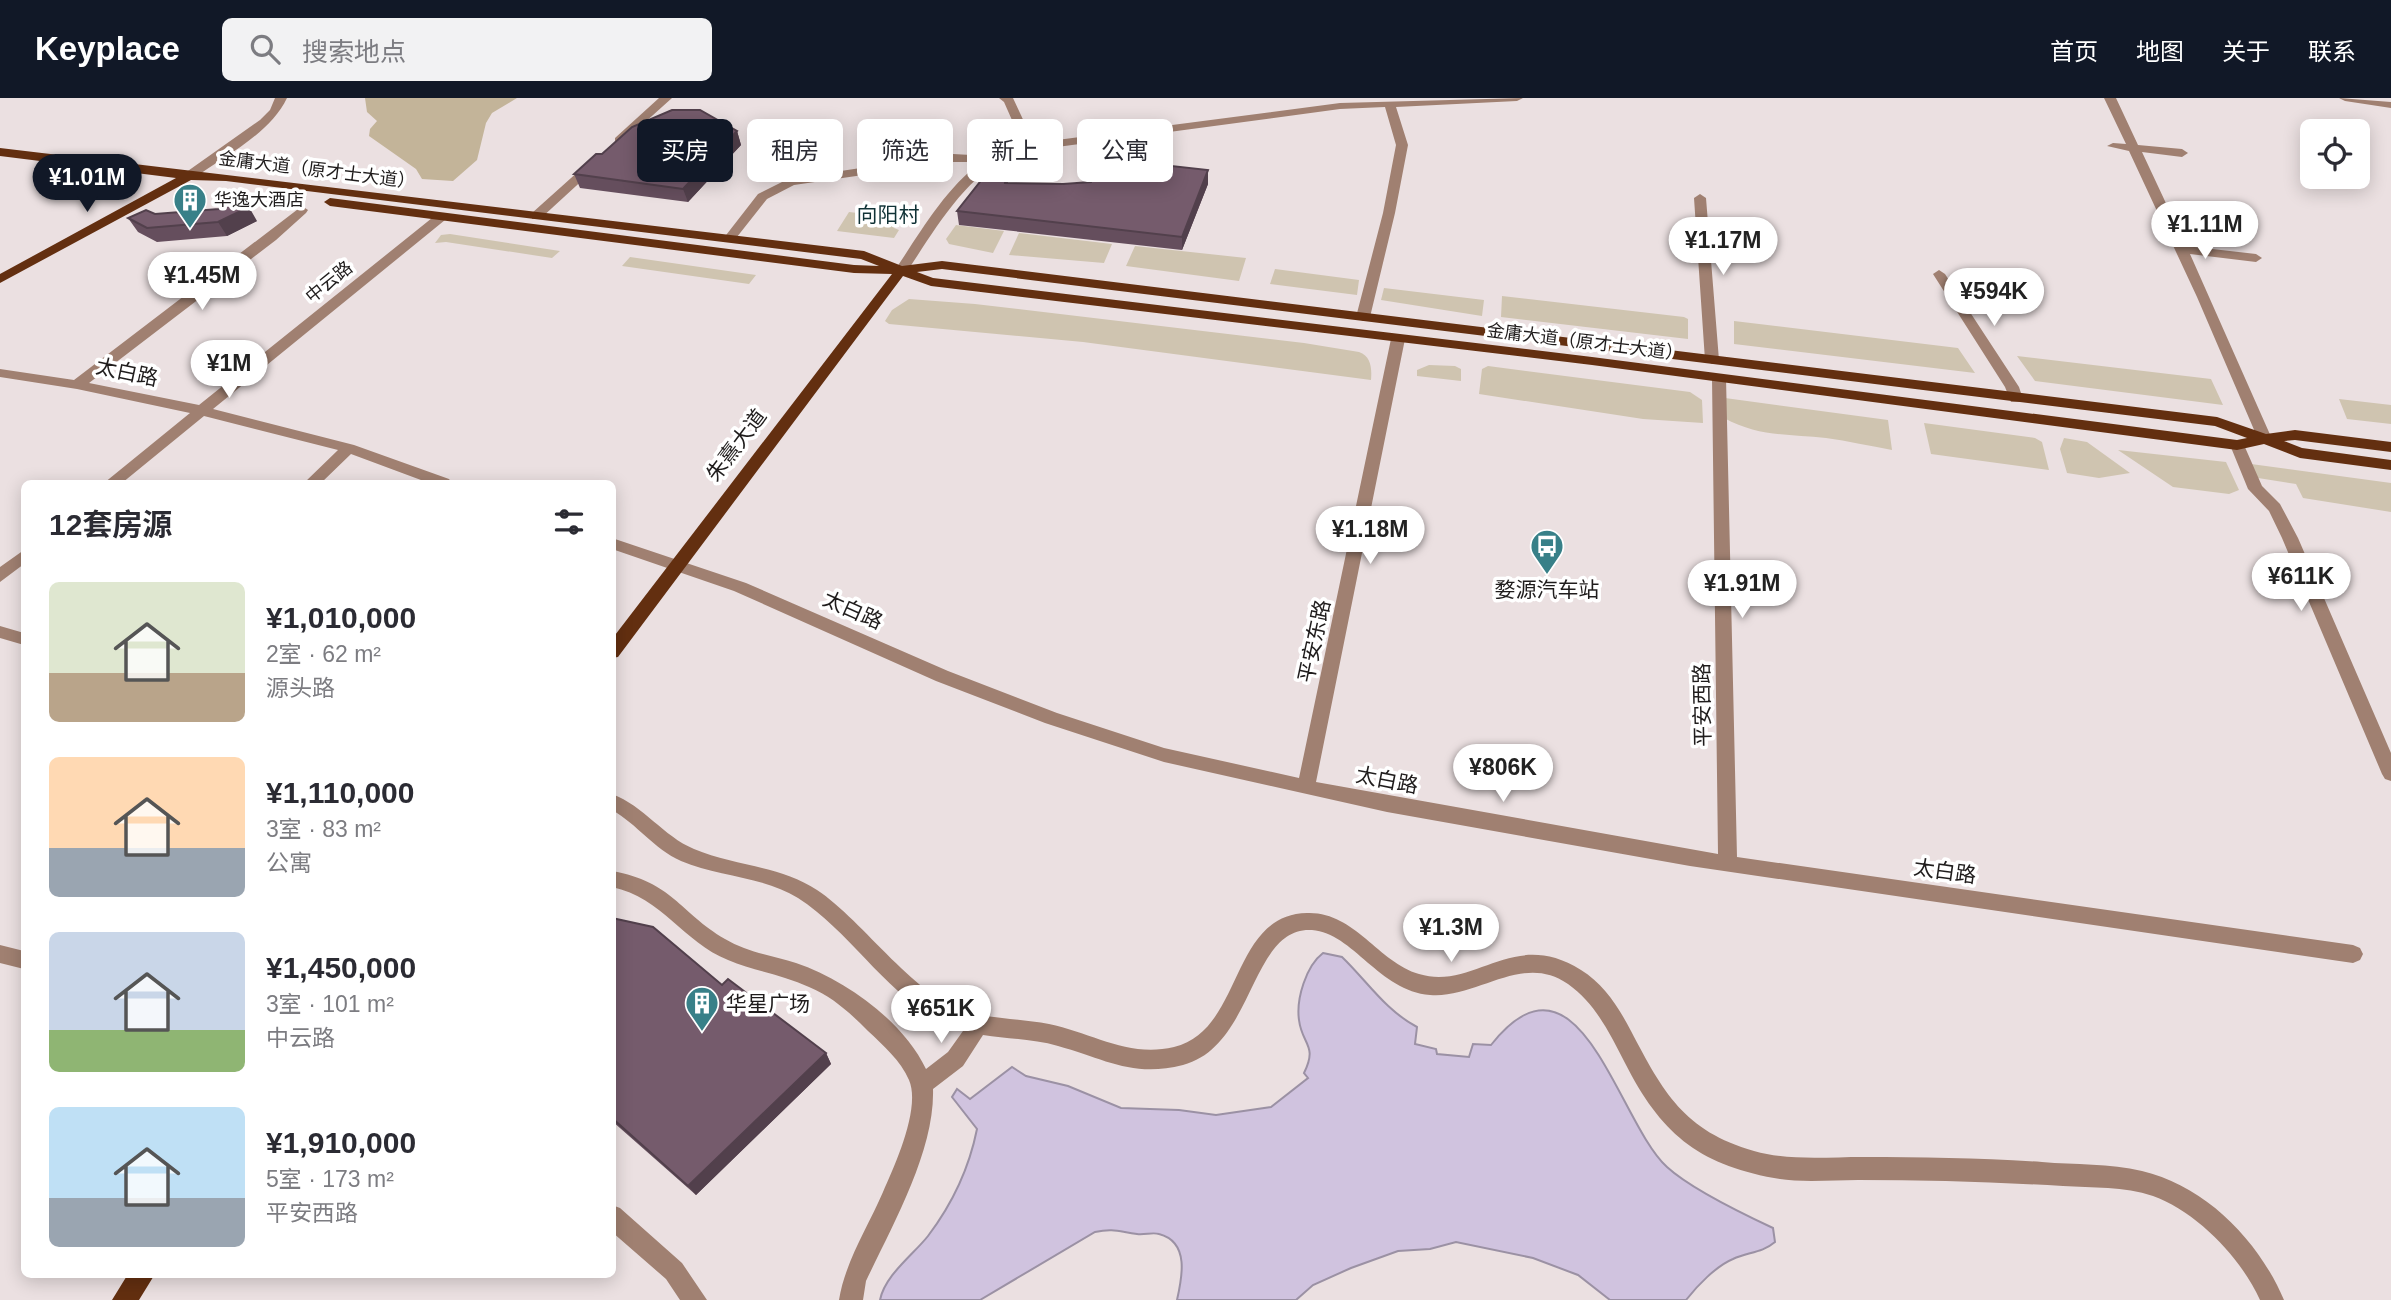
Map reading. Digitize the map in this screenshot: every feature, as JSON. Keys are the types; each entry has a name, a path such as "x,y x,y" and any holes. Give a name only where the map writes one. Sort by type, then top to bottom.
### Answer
{"main road":[{"path":"0,152 190,176"},
{"path":"0,279 190,176"},
{"name":"金庸大道（原才士大道）","path":"190,176 226,177 864,255 931,282 1719,378 2237,445 2295,435 2391,447"},
{"name":"金庸大道（原才士大道）","path":"190,176 212,186 854,269 901,270 942,265 2217,422 2300,453 2391,465"},
{"name":"朱熹大道","path":"616,647 901,270"},
{"path":"124,1300 140,1278"}],"street":[{"path":"190,176 264,122 275,111 281,98"},
{"path":"610,149 666,98"},
{"path":"1005,98 1009,100 1017,119"},
{"path":"1063,142 1340,106 1517,98"},
{"path":"2110,98 2181,249 2265,439"},
{"path":"2345,98 2391,105"},
{"path":"1363,317 1389,213 1402,145 1389,103"},
{"path":"2113,146 2182,153"},
{"path":"536,216 600,158"},
{"path":"729,239 760,198 772,187 953,158 967,158"},
{"path":"901,270 967,179"},
{"path":"1700,198 1712,360"},
{"path":"77,385 272,237 302,210"},
{"name":"中云路","path":"116,480 441,217"},
{"path":"2181,249 2256,258"},
{"path":"1939,274 2012,387 2016,399"},
{"name":"平安东路","path":"1306,786 1398,339"},
{"name":"太白路","path":"0,373 77,385 199,410 349,448 436,480"},
{"name":"平安西路","path":"1719,378 1728,863"},
{"path":"2237,445 2256,489 2276,508 2290,537 2391,774"},
{"path":"315,480 349,448"},
{"name":"太白路","path":"616,544 740,587 942,676 1051,718 1164,755 1387,804 1728,863 2353,954"},
{"path":"0,576 21,558"},
{"path":"0,632 21,638"},
{"path":"616,803 634,813 658,838 688,856 783,881 802,890 824,905 901,980 950,1016 978,1024 1034,1029 1117,1057 1152,1061 1184,1055 1213,1036 1227,1021 1262,947 1292,925 1326,922 1390,970 1411,982 1428,986 1445,988 1513,963 1546,964 1561,969 1598,995 1657,1099 1673,1120 1697,1139 1718,1150 1778,1168 2001,1169 2130,1180 2154,1185 2192,1207 2231,1240 2253,1262 2272,1300"},
{"path":"616,880 646,887 684,914 710,939 733,952 804,975 848,997 897,1045 916,1069 925,1100 918,1133 854,1280 850,1300"},
{"path":"0,954 21,959"},
{"path":"922,1083 955,1061 978,1024"},
{"path":"616,1220 674,1271 695,1300"}],"shaded area":[{"path":"365,98 517,98 492,113 486,123 477,160 453,181 422,179 416,169 369,136 370,129 377,121 367,112"},
{"path":"849,212 901,218 894,228 899,230 894,238 837,231"},
{"path":"956,225 1004,231 993,253 949,244 946,239"},
{"path":"1019,233 1112,244 1104,263 1009,255"},
{"path":"450,234 560,251 552,258 446,242 435,243 441,235"},
{"path":"1135,246 1246,258 1239,281 1126,266"},
{"path":"630,257 756,275 749,284 622,266"},
{"path":"1275,269 1359,280 1357,295 1270,284"},
{"path":"1384,288 1484,300 1482,316 1381,300"},
{"path":"1502,296 1684,317 1688,319 1688,339 1501,317"},
{"path":"909,299 975,304 1304,343 1359,352 1366,356 1370,363 1371,380 1083,342 889,324 885,321 892,310"},
{"path":"1734,321 1958,348 1975,373 1734,344"},
{"path":"2017,356 2211,379 2223,405 2035,381"},
{"path":"1429,365 1455,366 1461,369 1461,381 1417,376 1417,370"},
{"path":"1488,366 1690,392 1702,400 1703,423 1643,419 1479,394 1482,369"},
{"path":"1725,398 1888,420 1892,450 1834,439 1749,429 1724,418"},
{"path":"2339,399 2391,405 2391,424 2347,419"},
{"path":"1924,423 2035,438 2042,442 2049,470 1931,454"},
{"path":"2064,438 2087,442 2130,473 2099,478 2067,473 2060,449"},
{"path":"2118,450 2226,462 2239,490 2229,494 2173,487"},
{"path":"2251,464 2391,483 2391,512 2303,498 2296,484 2258,478"},
{"path":"1323,953 1342,957 1386,1004 1417,1027 1415,1044 1436,1049 1437,1054 1469,1057 1473,1044 1491,1045 1522,1016 1549,1011 1572,1023 1594,1048 1649,1145 1667,1167 1703,1192 1773,1228 1775,1242 1720,1266 1686,1300 1610,1300 1578,1275 1533,1258 1456,1242 1430,1249 1398,1251 1351,1268 1313,1285 1296,1300 1177,1300 1182,1262 1176,1245 1169,1238 1157,1233 1107,1230 1095,1232 980,1300 880,1300 893,1274 937,1224 965,1172 977,1129 952,1097 957,1089 970,1099 1012,1067 1026,1076 1068,1086 1121,1108 1179,1110 1216,1115 1271,1107 1308,1078 1304,1073 1310,1056 1299,1020 1299,1002 1307,974"}],"building":[{"path":"672,110 700,110 716,119 651,119"},
{"path":"637,125 637,182 690,182 683,189 574,174"},
{"path":"1173,166 1208,170 1182,237 957,211 980,182 1173,182"},
{"path":"237,201 249,207 218,222 147,228 128,218 146,210 155,214 219,209"},
{"name":"华星广场","path":"616,919 653,927 722,985 728,979 826,1053 688,1186 616,1122"}],"place":[{"name":"华逸大酒店","path":"190,230"},
{"name":"婺源汽车站","path":"1547,576"},
{"name":"华星广场","path":"702,1033"}],"district":[{"name":"向阳村","path":"888,214"}]}
